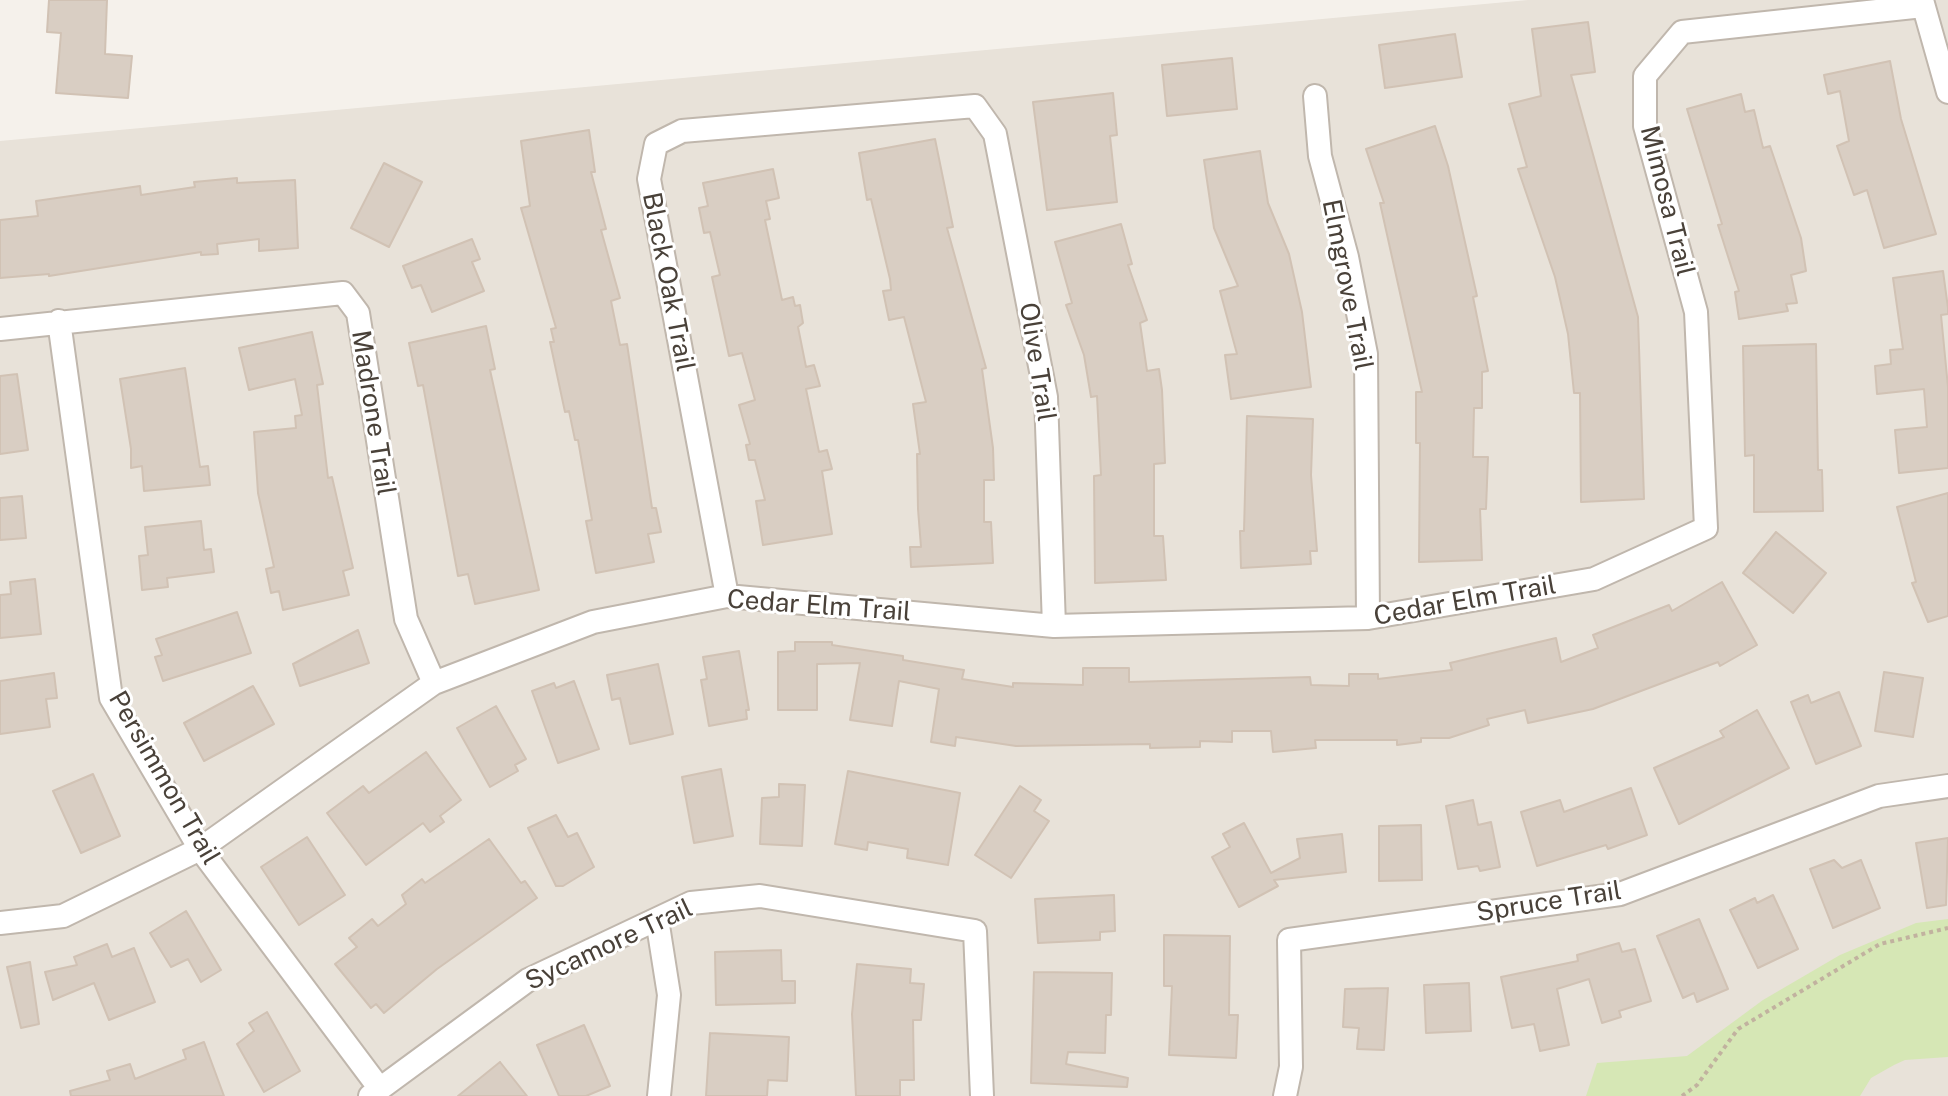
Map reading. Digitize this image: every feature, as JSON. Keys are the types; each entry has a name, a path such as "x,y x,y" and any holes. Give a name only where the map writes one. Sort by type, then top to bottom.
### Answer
{"street":[{"path":"1922,3 1948,92"},
{"name":"Mimosa Trail","path":"1706,528 1696,312 1645,126 1645,76 1682,32 1922,3"},
{"name":"Elmgrove Trail","path":"1315,96 1320,156 1347,257 1366,354 1368,618"},
{"name":"Black Oak Trail","path":"727,596 649,179 656,144 682,131 975,106"},
{"name":"Olive Trail","path":"975,106 995,134 1046,397 1054,626"},
{"name":"Madrone Trail","path":"0,329 343,293 358,313 406,619 434,683"},
{"name":"Persimmon Trail","path":"59,321 111,698 200,849 375,1092"},
{"name":"Cedar Elm Trail","path":"0,923 63,916 200,849 434,683 593,622 727,596 1054,626 1368,618 1594,579 1706,528"},
{"name":"Spruce Trail","path":"1285,1096 1291,1067 1289,940 1620,894 1879,796 1948,786"},
{"name":"Sycamore Trail","path":"375,1092 528,980 691,903 760,896 975,931 982,1096"},
{"path":"657,919 669,995 659,1096"}],"path":[{"path":"1682,1096 1697,1085 1738,1029 1880,944 1948,928"}],"shaded area":[{"path":"1528,0 1948,0 1948,1096 0,1096 0,141"}],"green space":[{"path":"1948,919 1948,1057 1905,1060 1871,1078 1860,1096 1586,1096 1597,1063 1687,1056 1763,1000 1840,955 1916,923"}],"building":[{"path":"49,0 107,0 105,54 132,56 128,98 56,93 61,33 47,32"},
{"path":"1588,22 1595,72 1571,75 1638,317 1644,499 1581,502 1580,393 1574,393 1568,334 1555,277 1518,169 1527,167 1509,104 1541,96 1532,29"},
{"path":"1455,34 1462,77 1385,88 1379,45"},
{"path":"1232,58 1237,109 1167,116 1162,65"},
{"path":"1890,61 1901,119 1936,234 1884,248 1867,190 1854,195 1837,146 1849,141 1840,91 1828,94 1824,75"},
{"path":"1113,93 1117,135 1110,136 1117,202 1047,210 1033,102"},
{"path":"1741,94 1745,112 1754,110 1763,148 1770,146 1801,238 1806,271 1791,275 1797,303 1786,304 1788,311 1739,319 1735,292 1739,291 1687,109"},
{"path":"1435,126 1448,166 1477,296 1473,297 1488,371 1482,372 1482,408 1474,408 1473,457 1488,457 1486,509 1480,509 1482,560 1419,562 1420,443 1416,443 1416,392 1422,392 1380,203 1384,203 1366,149"},
{"path":"589,130 595,172 591,172 606,229 601,230 620,298 611,301 620,345 627,344 652,508 656,508 661,532 648,534 654,562 596,573 586,521 592,520 578,440 575,440 569,411 565,412 550,342 554,342 551,329 556,328 521,208 530,206 521,141"},
{"path":"935,139 953,227 947,228 986,368 982,369 993,448 994,480 984,480 984,522 991,522 993,563 911,567 910,547 921,547 917,454 920,454 913,404 926,402 904,317 889,320 883,291 891,290 890,279 871,199 867,200 859,153"},
{"path":"1260,151 1268,203 1289,254 1302,312 1311,387 1231,399 1225,355 1237,354 1220,291 1238,286 1214,228 1204,160"},
{"path":"384,163 422,182 389,247 351,228"},
{"path":"773,169 779,198 766,201 770,219 765,220 782,300 793,297 795,306 800,305 803,323 798,327 806,367 814,365 820,386 806,389 819,452 827,450 832,469 822,471 832,534 763,545 756,501 765,500 755,460 749,460 746,445 750,444 739,405 755,400 742,353 729,356 712,277 720,275 710,232 704,233 699,208 708,206 703,183"},
{"path":"237,178 237,183 295,180 298,248 259,251 259,239 217,244 218,254 201,255 201,252 49,276 0,278 0,220 38,216 36,201 140,186 141,195 195,187 194,182"},
{"path":"1121,224 1132,264 1128,265 1147,320 1140,323 1147,371 1159,369 1162,390 1165,463 1154,464 1154,536 1163,536 1166,580 1095,583 1094,476 1101,475 1097,396 1091,397 1084,355 1066,305 1072,303 1055,242"},
{"path":"472,239 480,259 472,262 484,291 432,312 421,285 412,288 403,266"},
{"path":"1943,271 1948,308 1948,314 1941,315 1948,387 1948,468 1899,473 1895,430 1927,427 1924,389 1877,394 1875,366 1891,364 1890,350 1903,349 1893,278"},
{"path":"486,326 495,369 490,370 539,590 475,604 468,574 458,576 423,385 418,386 409,343"},
{"path":"312,332 323,384 317,385 328,478 332,477 353,568 343,571 349,595 283,610 279,591 271,593 266,569 274,567 258,493 254,432 296,428 295,416 302,415 295,379 249,390 239,348"},
{"path":"1816,344 1818,470 1822,470 1823,511 1754,512 1754,455 1745,456 1743,346"},
{"path":"185,368 200,467 208,466 210,485 144,491 142,466 131,468 120,379"},
{"path":"17,374 28,450 0,454 0,376"},
{"path":"1247,416 1313,419 1311,475 1317,551 1310,551 1311,564 1241,568 1240,531 1244,531"},
{"path":"1948,493 1948,616 1928,622 1912,583 1916,582 1897,507"},
{"path":"22,496 26,538 0,540 0,498"},
{"path":"201,521 204,550 211,549 214,572 167,578 168,587 142,590 139,556 148,555 145,527"},
{"path":"1776,532 1826,573 1793,613 1743,573"},
{"path":"35,579 41,634 0,638 0,595 11,594 10,582"},
{"path":"1722,582 1757,645 1720,666 1718,662 1593,709 1528,723 1525,710 1487,719 1489,725 1449,738 1421,738 1421,742 1397,745 1397,740 1315,740 1316,748 1273,752 1271,731 1232,731 1232,742 1200,741 1200,747 1150,748 1150,744 1016,746 956,737 955,746 931,742 939,689 899,681 892,726 850,720 860,663 817,664 817,710 778,710 778,652 795,651 795,642 832,642 832,645 903,656 903,660 964,670 962,679 1013,687 1013,683 1083,685 1083,668 1129,668 1129,682 1310,677 1311,685 1349,686 1349,674 1378,674 1378,679 1452,670 1450,663 1556,638 1561,662 1598,648 1593,635 1669,605 1672,611"},
{"path":"237,612 251,653 163,681 155,657 162,655 156,639"},
{"path":"358,630 369,663 300,686 293,664"},
{"path":"739,651 749,710 746,710 747,719 709,726 701,680 707,679 703,657"},
{"path":"658,664 673,734 630,744 620,698 612,700 607,675"},
{"path":"1884,672 1923,678 1913,737 1875,731"},
{"path":"54,673 57,698 46,699 50,727 0,734 0,681"},
{"path":"574,681 599,749 558,763 532,691 554,683 556,688"},
{"path":"253,686 274,724 204,761 184,723"},
{"path":"1839,692 1861,746 1816,764 1791,702 1808,695 1811,703"},
{"path":"496,706 526,759 515,765 518,771 490,787 457,728"},
{"path":"1757,710 1789,768 1679,824 1654,768 1724,737 1720,731"},
{"path":"426,752 461,800 440,816 444,822 430,832 423,823 366,865 327,813 363,786 369,793"},
{"path":"721,769 733,836 694,843 682,777"},
{"path":"848,771 960,793 948,865 907,858 908,849 868,842 867,850 835,844"},
{"path":"93,774 120,836 81,853 53,791"},
{"path":"779,784 805,785 802,846 760,844 762,798 779,797"},
{"path":"1020,786 1041,800 1034,811 1049,821 1011,878 975,855"},
{"path":"1631,788 1647,835 1608,849 1606,845 1537,866 1521,812 1560,800 1564,812"},
{"path":"1473,800 1478,825 1491,822 1500,867 1480,871 1478,866 1458,869 1446,806"},
{"path":"556,815 568,837 577,833 594,867 563,886 556,886 528,828"},
{"path":"1244,823 1271,873 1300,858 1297,839 1342,834 1346,872 1274,880 1278,886 1239,907 1212,857 1230,847 1223,834"},
{"path":"1421,825 1422,880 1379,881 1379,826"},
{"path":"307,837 345,895 299,925 261,867"},
{"path":"1948,838 1946,905 1927,908 1916,843"},
{"path":"489,839 521,883 525,881 537,898 437,969 384,1013 376,1004 371,1008 335,964 357,947 349,938 372,919 378,926 406,904 402,895 422,879 425,883"},
{"path":"1834,860 1842,868 1861,860 1880,908 1833,928 1810,869"},
{"path":"1114,895 1115,931 1100,932 1100,940 1038,943 1035,899"},
{"path":"1773,895 1798,949 1758,968 1730,910 1755,898 1757,903"},
{"path":"186,911 221,970 201,982 188,959 171,967 150,933"},
{"path":"1699,919 1728,989 1697,1002 1694,993 1683,998 1657,936"},
{"path":"1164,935 1230,936 1229,1015 1238,1015 1236,1058 1169,1055 1172,986 1164,986"},
{"path":"1619,943 1622,952 1635,949 1651,1001 1619,1011 1621,1017 1602,1023 1589,979 1557,989 1569,1045 1540,1051 1534,1024 1512,1028 1501,977 1578,961 1577,955"},
{"path":"107,944 112,957 134,948 155,1002 109,1020 94,983 53,1000 45,972 77,965 74,957"},
{"path":"781,950 782,981 795,981 795,1003 716,1005 715,952"},
{"path":"30,962 39,1024 21,1028 7,967"},
{"path":"857,964 911,969 910,983 924,984 921,1020 913,1020 914,1080 900,1080 900,1096 856,1096 852,1014"},
{"path":"1034,972 1112,973 1111,1015 1106,1015 1105,1053 1068,1052 1066,1064 1128,1078 1127,1087 1031,1083"},
{"path":"1469,983 1471,1031 1426,1033 1424,985"},
{"path":"1388,988 1384,1050 1357,1049 1359,1028 1343,1027 1345,989"},
{"path":"267,1012 300,1071 264,1092 237,1044 254,1031 249,1023"},
{"path":"584,1025 610,1086 586,1096 559,1096 537,1045"},
{"path":"710,1033 789,1037 787,1081 768,1080 767,1096 706,1096"},
{"path":"204,1042 224,1096 71,1096 70,1091 110,1080 107,1071 130,1064 135,1079 186,1059 183,1050"},
{"path":"500,1062 527,1096 458,1096"}]}
